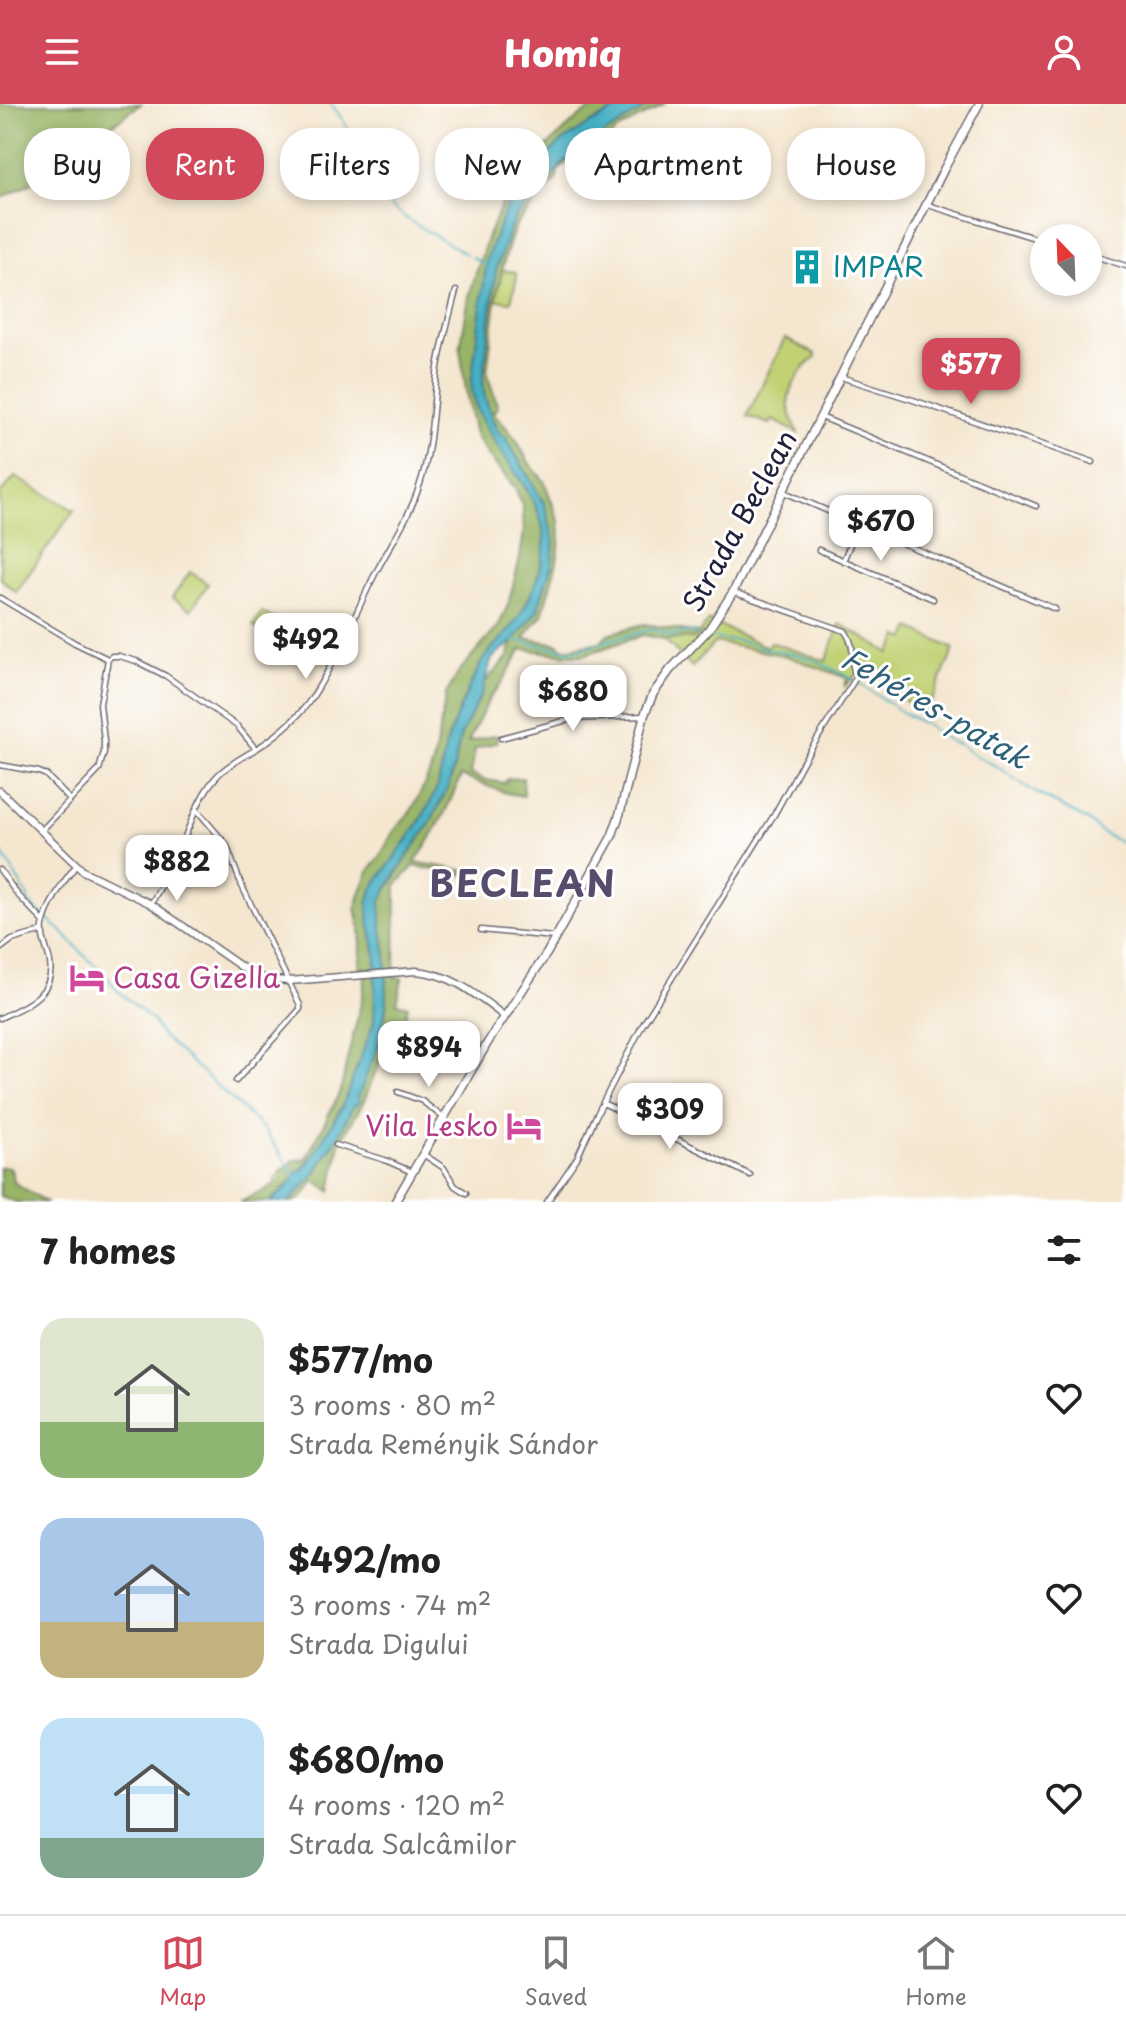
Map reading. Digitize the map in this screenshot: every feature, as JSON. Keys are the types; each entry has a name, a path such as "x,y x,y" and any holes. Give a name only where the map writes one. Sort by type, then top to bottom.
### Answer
{"main road":[{"name":"Strada Beclean","path":"397,1201 504,1016 556,937 612,836 644,716 653,694 661,680 709,629 733,592 979,104"},
{"path":"0,791 88,875 151,904 247,973 264,979 289,981 416,971 445,977 482,997 504,1016"}],"street":[{"path":"927,205 1030,237"},
{"path":"1102,258 1126,266"},
{"path":"151,904 206,790 220,773 279,732 304,709 330,667 411,506 423,474 440,353 456,291"},
{"path":"841,377 1093,462"},
{"path":"821,417 1036,506"},
{"path":"784,492 1055,609"},
{"path":"843,561 859,524"},
{"path":"819,550 933,599"},
{"path":"547,1202 577,1158 650,1013 774,815 856,676 852,668 854,652 845,631 733,592"},
{"path":"0,598 108,659"},
{"path":"108,659 116,655 128,658 166,676 237,726 256,749"},
{"path":"41,832 93,778 103,760 100,704 108,659"},
{"path":"501,738 571,719 644,716"},
{"path":"0,765 46,775 70,800"},
{"path":"196,809 226,844 241,884 300,1005 300,1009 236,1081"},
{"path":"0,1018 31,1003 47,985 51,966 43,931 45,921 66,878 76,866"},
{"path":"0,870 17,894 45,921"},
{"path":"481,930 556,937"},
{"path":"0,949 12,940 43,931"},
{"path":"398,1092 422,1101 444,1118"},
{"path":"603,1103 750,1175"},
{"path":"336,1145 412,1172"},
{"path":"423,1154 444,1168 455,1186 466,1193"}],"green space":[{"path":"0,104 141,104 108,128 24,128 24,187 0,199"},
{"path":"601,104 626,104 585,128 567,128"},
{"path":"651,104 665,104 621,128 614,128"},
{"path":"565,130 565,142 549,154 549,145"},
{"path":"565,161 549,187 549,179"},
{"path":"504,200 513,200 488,257 474,399 483,423 520,478 539,516 544,535 538,577 518,618 486,655 471,683 449,736 439,783 431,801 372,889 368,904 376,954 374,1022 347,1097 317,1150 294,1179 270,1202 240,1202 273,1186 281,1171 293,1161 306,1158 336,1100 365,980 366,968 359,969 360,926 356,909 360,893 370,869 393,832 411,811 425,784 433,764 446,694 460,670 498,627 508,605 520,558 523,508 515,488 475,435 460,349 469,296 488,235"},
{"path":"530,200 538,200 515,226 504,261 487,373 498,408 493,412 516,439 529,463 544,481 559,521 560,539 542,615 524,638 558,644 564,649 600,642 608,634 644,624 699,633 695,638 664,639 643,635 584,655 522,649 490,697 468,742 496,735 497,742 475,749 471,774 484,780 505,783 507,779 523,778 524,796 506,793 461,776 441,820 415,862 473,872 472,876 414,866 396,885 395,977 402,978 397,1003 408,1006 399,1044 388,1040 364,1101 340,1142 331,1191 314,1180 301,1198 289,1202 313,1176 357,1104 385,1016 386,954 381,900 440,804 449,785 465,724 485,682 508,657 512,643 537,611 552,564 553,541 545,505 506,438 499,433 484,393 496,270 515,217"},
{"path":"502,270 515,272 517,277 511,302 496,300"},
{"path":"785,338 815,354 816,358 800,373 788,401 798,433 773,420 770,424 747,416"},
{"path":"15,477 74,510 16,592 0,578 0,494"},
{"path":"190,572 208,584 191,610 172,598"},
{"path":"262,612 289,628 280,643 253,626"},
{"path":"709,621 767,647 770,642 826,661 840,624 890,653 899,636 905,639 911,628 954,649 926,714 859,672 845,686 847,678 787,656 715,642 692,667 664,639 695,638"},
{"path":"0,1167 10,1167 15,1183 46,1202 16,1202 0,1196"}],"water":[{"path":"626,104 651,104 614,128 583,128"},
{"path":"565,140 565,161 549,179 549,153"},
{"path":"511,200 530,200 515,217 496,270 484,393 499,433 506,438 545,505 554,541 552,564 537,611 512,643 491,661 482,693 460,737 449,785 428,827 381,900 387,999 381,1039 358,1097 360,1101 352,1108 313,1176 289,1202 270,1202 311,1159 342,1107 374,1022 376,954 368,904 372,889 431,801 439,782 450,735 467,693 484,658 520,614 539,574 544,535 539,515 531,497 485,425 471,384 487,258"}],"waterway":[{"path":"331,104 350,134 363,185 410,221 466,254"},
{"path":"472,257 485,264"},
{"name":"Fehéres-patak","path":"513,640 570,651 652,629 672,635 686,632 698,634"},
{"name":"Fehéres-patak","path":"712,637 794,654 854,680 951,742 1126,845"},
{"path":"0,849 29,903 102,970 116,989 154,1022 160,1034 262,1127 296,1177"}],"place":[{"name":"IMPAR","path":"807,267"},
{"name":"Casa Gizella","path":"87,978"},
{"name":"Vila Lesko","path":"524,1126"}],"district":[{"name":"BECLEAN","path":"523,884"}]}
